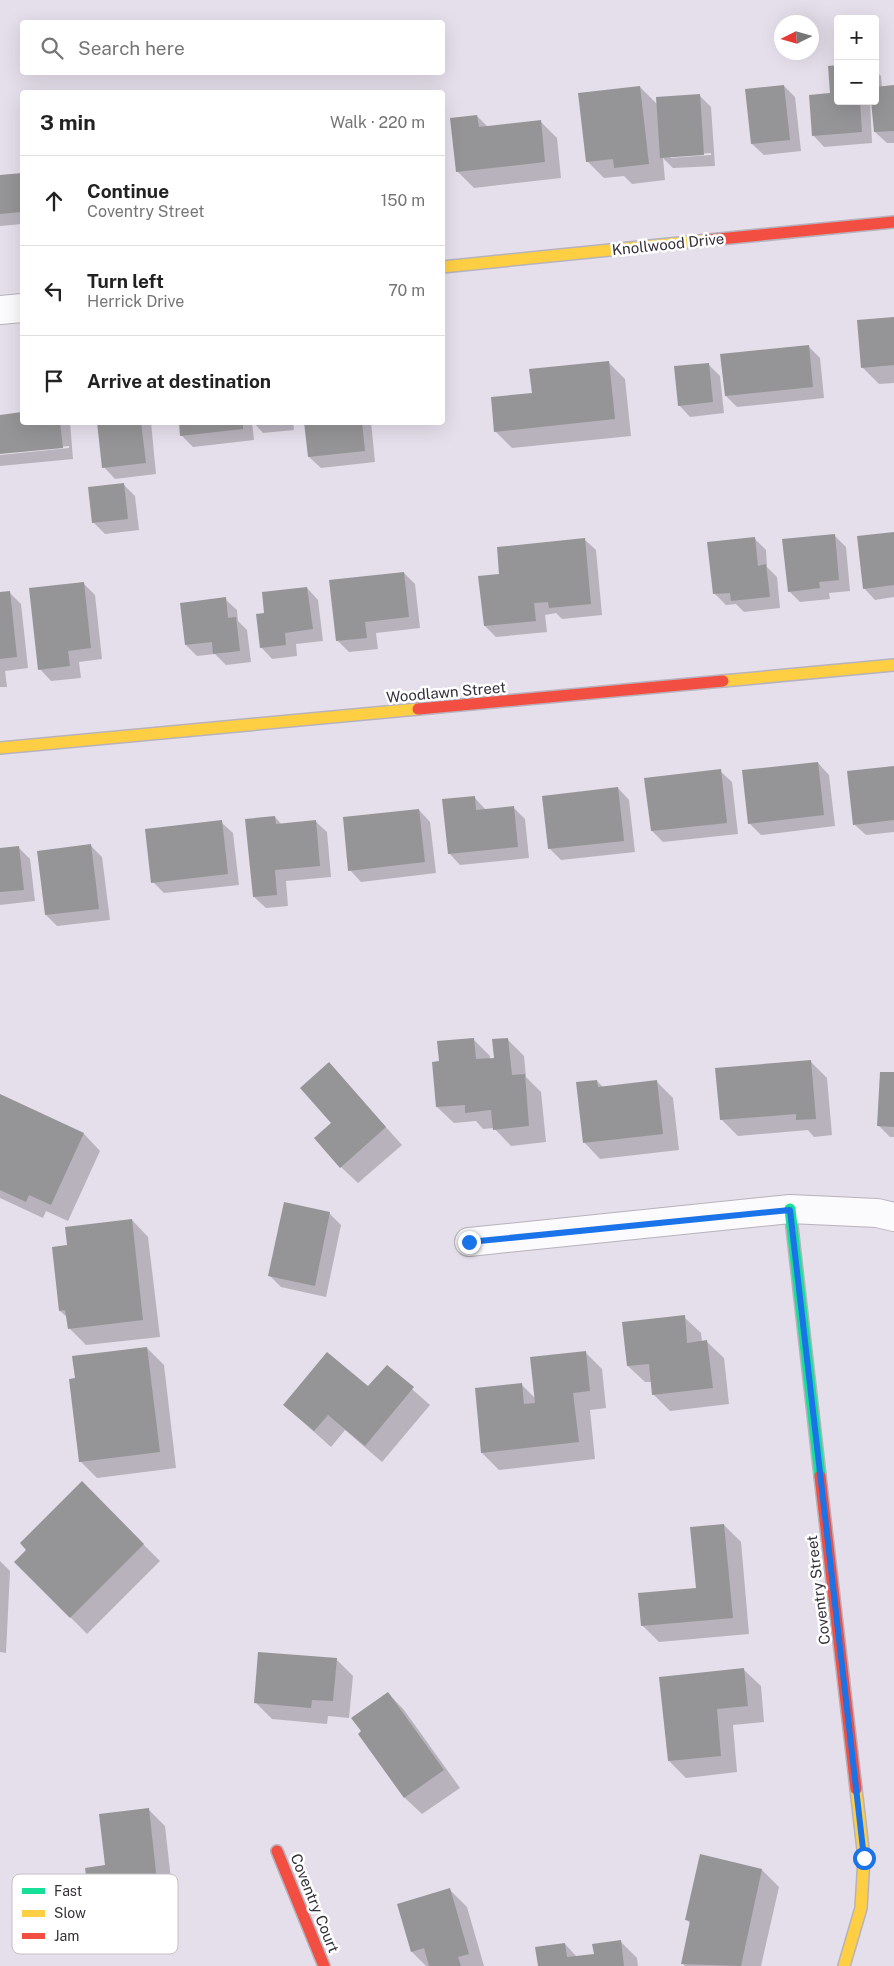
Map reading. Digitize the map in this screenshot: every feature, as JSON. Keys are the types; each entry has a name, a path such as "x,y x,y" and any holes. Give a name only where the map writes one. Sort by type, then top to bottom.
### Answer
{"street":[{"name":"Knollwood Drive","path":"445,267 894,222"},
{"path":"0,310 20,308"},
{"name":"Woodlawn Street","path":"0,748 894,665"},
{"path":"469,1242 790,1210 877,1213 894,1217"},
{"name":"Coventry Street","path":"790,1210 864,1858 861,1908 844,1966"},
{"name":"Coventry Court","path":"277,1851 324,1966"}],"building":[{"path":"834,65 834,105 860,105 862,132 812,136 809,95 830,93 828,66"},
{"path":"784,85 790,140 751,144 745,89"},
{"path":"894,85 894,131 874,132 871,105 879,105 879,87"},
{"path":"640,86 649,164 614,168 613,159 586,162 578,93"},
{"path":"700,94 704,155 660,158 656,97"},
{"path":"477,115 479,127 541,120 545,162 456,172 450,118"},
{"path":"20,173 20,212 0,214 0,175"},
{"path":"894,317 894,365 861,368 857,320"},
{"path":"809,345 813,387 725,396 720,354"},
{"path":"609,361 615,419 494,432 491,397 532,393 529,369"},
{"path":"709,363 713,402 678,406 674,366"},
{"path":"20,412 20,425 60,425 63,448 0,454 0,415"},
{"path":"97,425 141,425 146,463 102,468"},
{"path":"179,425 243,425 243,429 180,436"},
{"path":"304,425 362,425 365,451 308,457"},
{"path":"124,483 128,519 92,523 88,487"},
{"path":"894,532 894,585 863,589 857,536"},
{"path":"835,534 839,580 819,582 820,588 788,592 782,539"},
{"path":"755,537 758,566 766,564 770,597 731,601 730,593 713,594 707,542"},
{"path":"585,538 591,604 549,608 548,602 534,603 536,621 484,626 478,576 499,574 497,547"},
{"path":"404,572 409,617 365,622 367,638 336,641 329,580"},
{"path":"84,582 91,648 68,651 70,666 38,670 29,588"},
{"path":"307,587 313,629 285,633 286,645 260,648 256,614 264,613 262,592"},
{"path":"10,591 17,657 0,659 0,592"},
{"path":"226,597 228,618 236,617 240,651 213,654 212,642 185,645 180,603"},
{"path":"818,762 824,815 748,824 742,770"},
{"path":"894,766 894,820 853,825 847,771"},
{"path":"721,769 727,823 651,831 644,778"},
{"path":"618,787 624,841 548,849 542,796"},
{"path":"475,796 476,810 514,806 518,847 448,854 442,799"},
{"path":"419,809 425,862 348,871 343,817"},
{"path":"275,816 276,824 316,820 320,866 275,870 277,895 253,897 245,819"},
{"path":"222,820 228,874 151,883 145,829"},
{"path":"91,844 99,909 45,915 37,851"},
{"path":"19,846 24,890 0,892 0,848"},
{"path":"474,1038 476,1059 494,1058 492,1039 508,1038 512,1075 525,1074 529,1126 493,1130 491,1110 465,1113 465,1105 436,1107 432,1062 439,1061 437,1041"},
{"path":"811,1060 816,1119 796,1120 796,1114 720,1120 715,1068"},
{"path":"329,1062 386,1127 340,1168 314,1138 331,1123 300,1088"},
{"path":"880,1072 894,1072 894,1127 877,1126"},
{"path":"597,1080 598,1087 657,1080 663,1134 583,1143 576,1082"},
{"path":"0,1094 84,1133 51,1205 29,1195 26,1202 0,1190"},
{"path":"284,1202 330,1212 315,1286 268,1276"},
{"path":"132,1219 143,1320 68,1329 65,1310 59,1311 52,1247 67,1245 65,1227"},
{"path":"685,1315 687,1343 707,1340 713,1388 652,1395 649,1364 627,1366 622,1322"},
{"path":"147,1347 160,1452 79,1462 69,1379 75,1378 72,1356"},
{"path":"586,1351 590,1391 573,1393 579,1442 481,1453 475,1388 522,1383 524,1404 535,1403 530,1357"},
{"path":"327,1352 368,1386 387,1365 414,1387 365,1446 328,1415 314,1431 283,1405"},
{"path":"82,1481 144,1544 70,1618 14,1562 26,1550 20,1543"},
{"path":"724,1524 733,1618 641,1626 638,1593 696,1588 690,1527"},
{"path":"258,1652 337,1658 333,1701 312,1700 311,1708 254,1703"},
{"path":"744,1668 748,1706 717,1709 721,1756 668,1761 659,1677"},
{"path":"388,1692 444,1770 404,1798 358,1734 361,1731 351,1718"},
{"path":"149,1808 156,1874 86,1874 85,1868 105,1865 99,1814"},
{"path":"700,1854 762,1869 741,1966 681,1964 690,1921 685,1920"},
{"path":"450,1888 469,1954 458,1957 461,1966 429,1966 424,1948 411,1952 397,1904"},
{"path":"621,1940 624,1966 538,1966 535,1947 565,1943 567,1957 594,1954 592,1944"}],"traffic: fast":[{"path":"790,1209 820,1476"}],"traffic: slow":[{"path":"445,267 709,240"},
{"path":"723,681 894,665"},
{"path":"0,748 418,709"},
{"path":"844,1966 861,1908 864,1858 856,1789"}],"traffic: jam":[{"path":"709,240 894,222"},
{"path":"418,709 723,681"},
{"path":"820,1476 856,1789"},
{"path":"277,1851 324,1966"}],"route":[{"path":"469,1242 790,1210 864,1858"}]}
